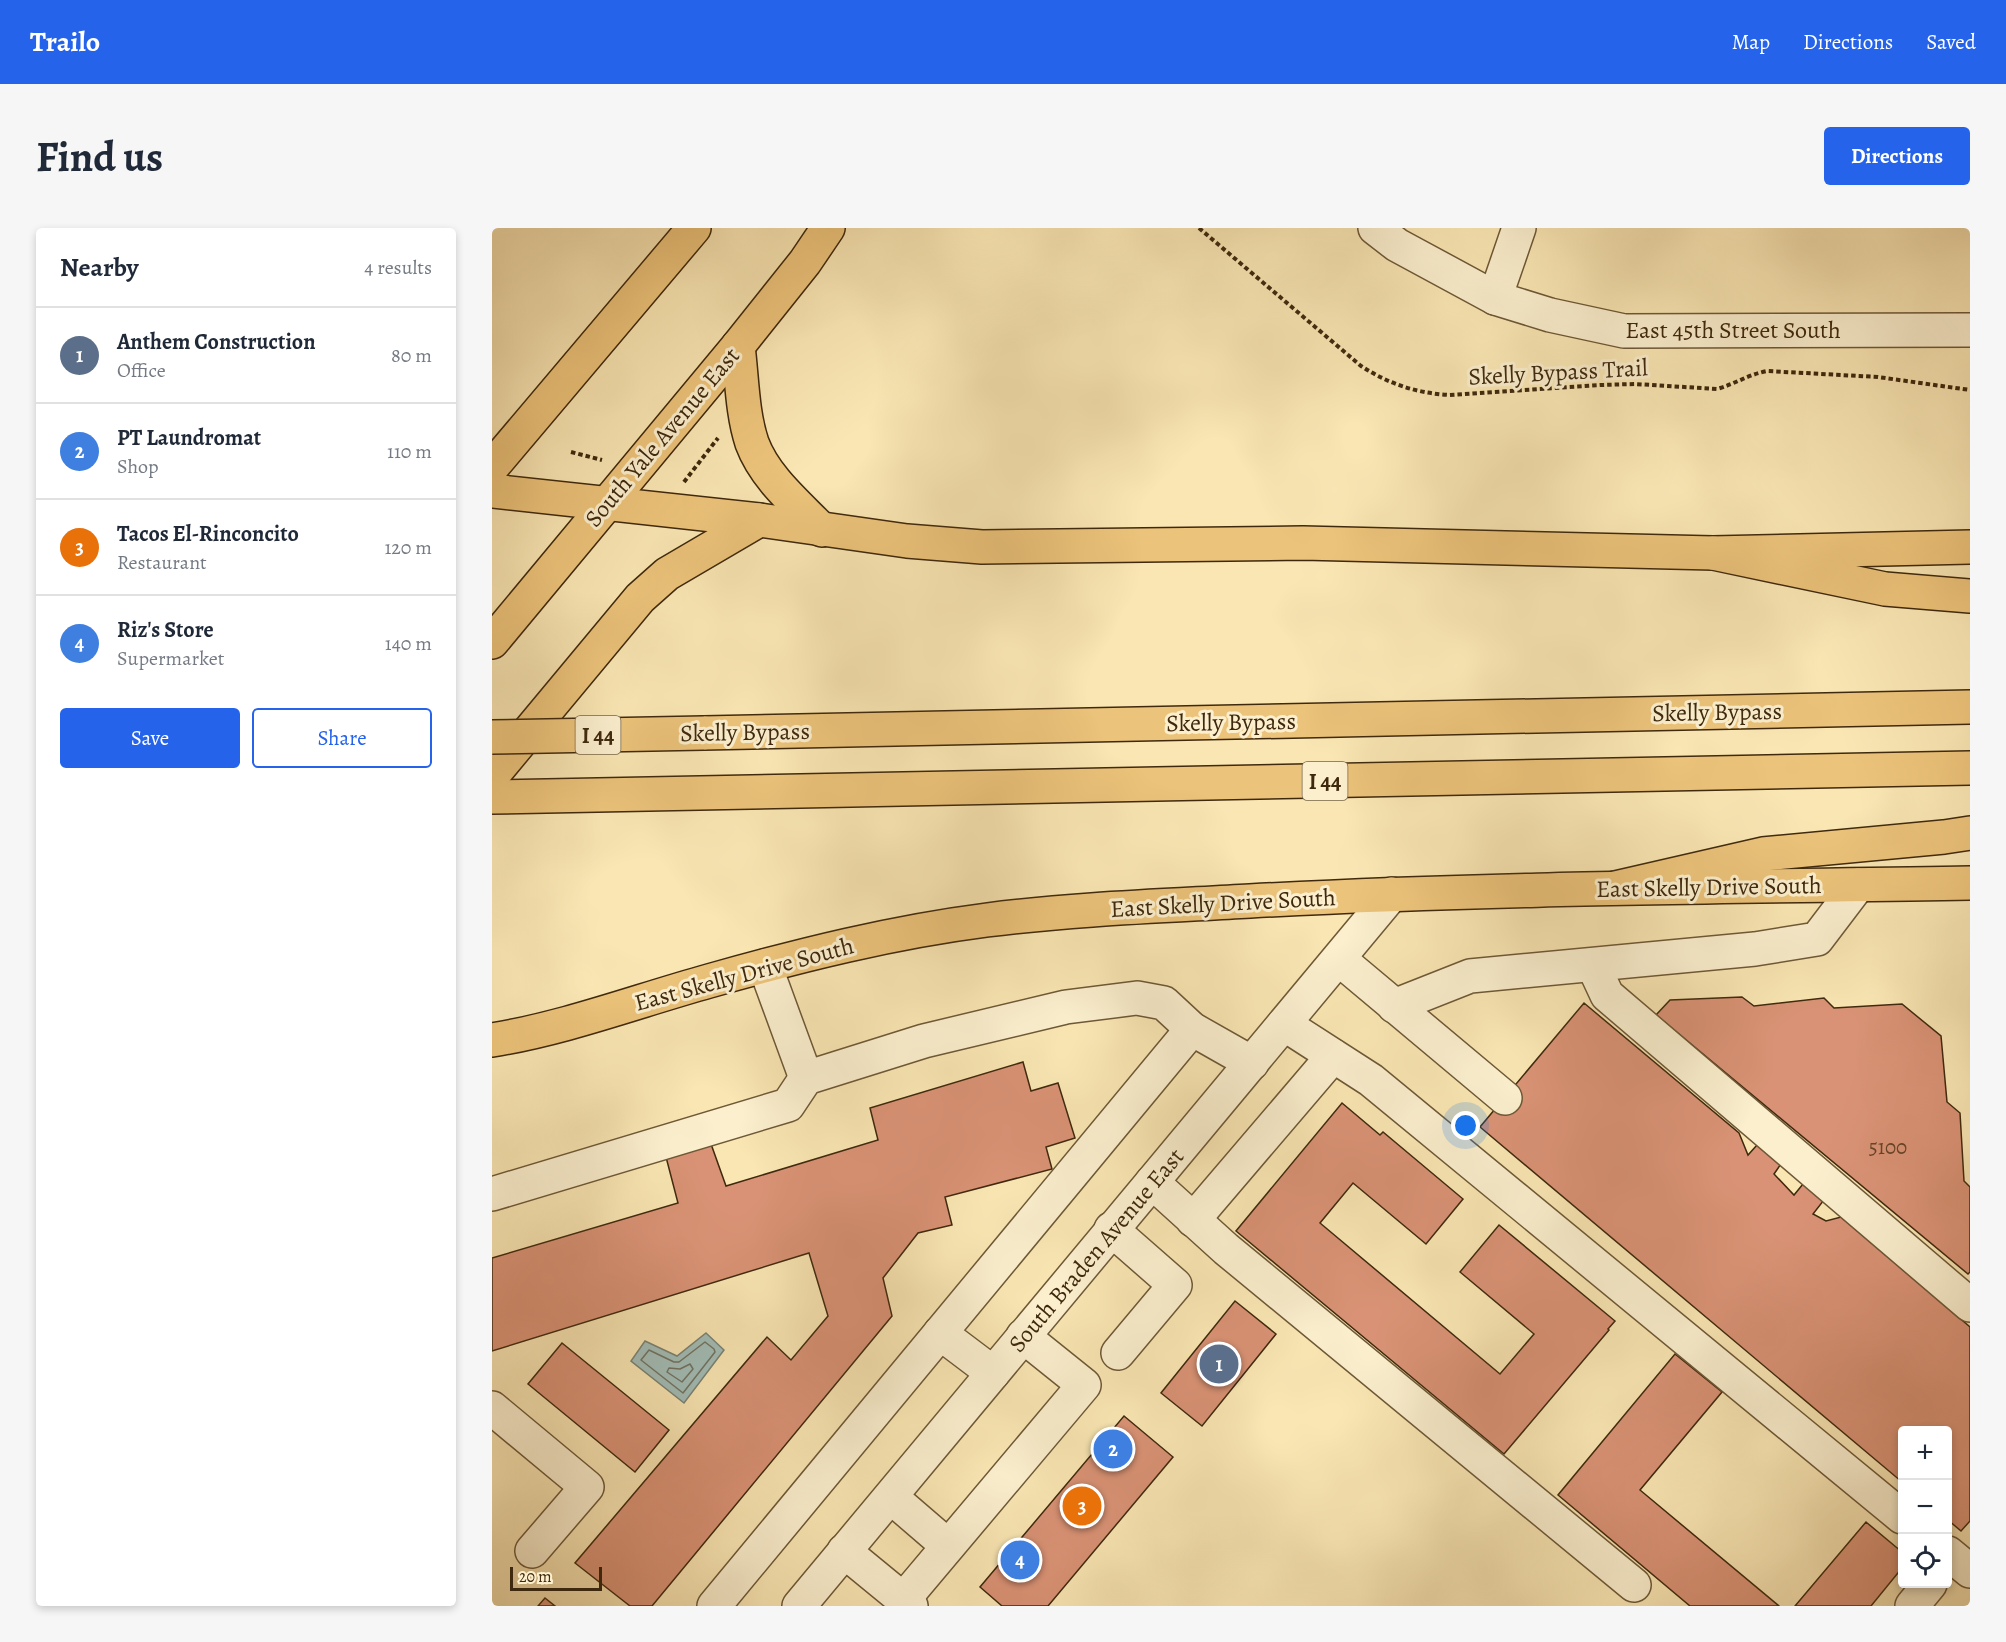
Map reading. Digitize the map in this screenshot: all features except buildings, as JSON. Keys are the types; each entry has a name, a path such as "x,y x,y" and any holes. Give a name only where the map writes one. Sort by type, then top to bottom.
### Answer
{"main road":[{"path":"492,466 694,228"},
{"name":"South Yale Avenue East","path":"492,642 738,346 805,262 828,228"},
{"path":"738,346 752,443 775,481 822,530"},
{"path":"492,491 759,520 907,541 992,547 1303,543 1713,553 1970,547"},
{"path":"492,776 640,598 667,574 759,520"},
{"path":"1713,553 1885,589 1970,596"},
{"name":"Skelly Bypass","path":"492,737 1970,707"},
{"name":"I 44","path":"492,797 1970,768"},
{"path":"1615,888 1763,854 1944,837 1970,832"},
{"name":"East Skelly Drive South","path":"494,1038 573,1022 765,966 904,932 988,920 1068,912 1392,894 1970,883"}],"street":[{"name":"East 45th Street South","path":"1375,228 1397,245 1495,298 1550,315 1624,331 1970,330"},
{"path":"1495,298 1519,228"},
{"path":"1394,1006 1470,976 1755,949 1817,939 1858,885"},
{"name":"South Braden Avenue East","path":"799,1606 1392,894"},
{"path":"1339,959 1505,1098"},
{"path":"1593,964 1606,994 1970,1305"},
{"path":"765,966 806,1078"},
{"path":"492,1194 788,1105 806,1078 935,1038 1066,1007 1137,998 1164,1003 1191,1029 1252,1063"},
{"path":"1284,1024 1371,1080 1898,1514"},
{"path":"714,1606 1191,1029"},
{"path":"1193,1220 1334,1056"},
{"path":"1152,1182 1235,1257 1634,1585"},
{"path":"1111,1229 1175,1285 1118,1353"},
{"path":"940,1333 993,1373"},
{"path":"844,1551 907,1603 948,1546 1084,1385 1023,1336"},
{"path":"492,1408 586,1488 532,1551"},
{"path":"891,1497 948,1546"},
{"path":"1912,1606 1927,1588"}],"path":[{"name":"Skelly Bypass Trail","path":"1199,228 1361,366 1382,380 1427,394 1470,394 1623,384 1717,389 1729,386 1751,374 1767,371 1878,377 1970,390"},
{"name":"South Yale Avenue East","path":"684,486 685,479 719,437"},
{"path":"571,452 603,460"}],"water":[{"path":"706,1333 724,1350 684,1403 631,1361 645,1341 677,1356"}],"place":[{"name":"Anthem Construction","path":"1219,1364"},
{"name":"PT Laundromat","path":"1113,1449"},
{"name":"Tacos El-Rinconcito","path":"1082,1506"},
{"name":"Riz's Store","path":"1020,1560"}]}
